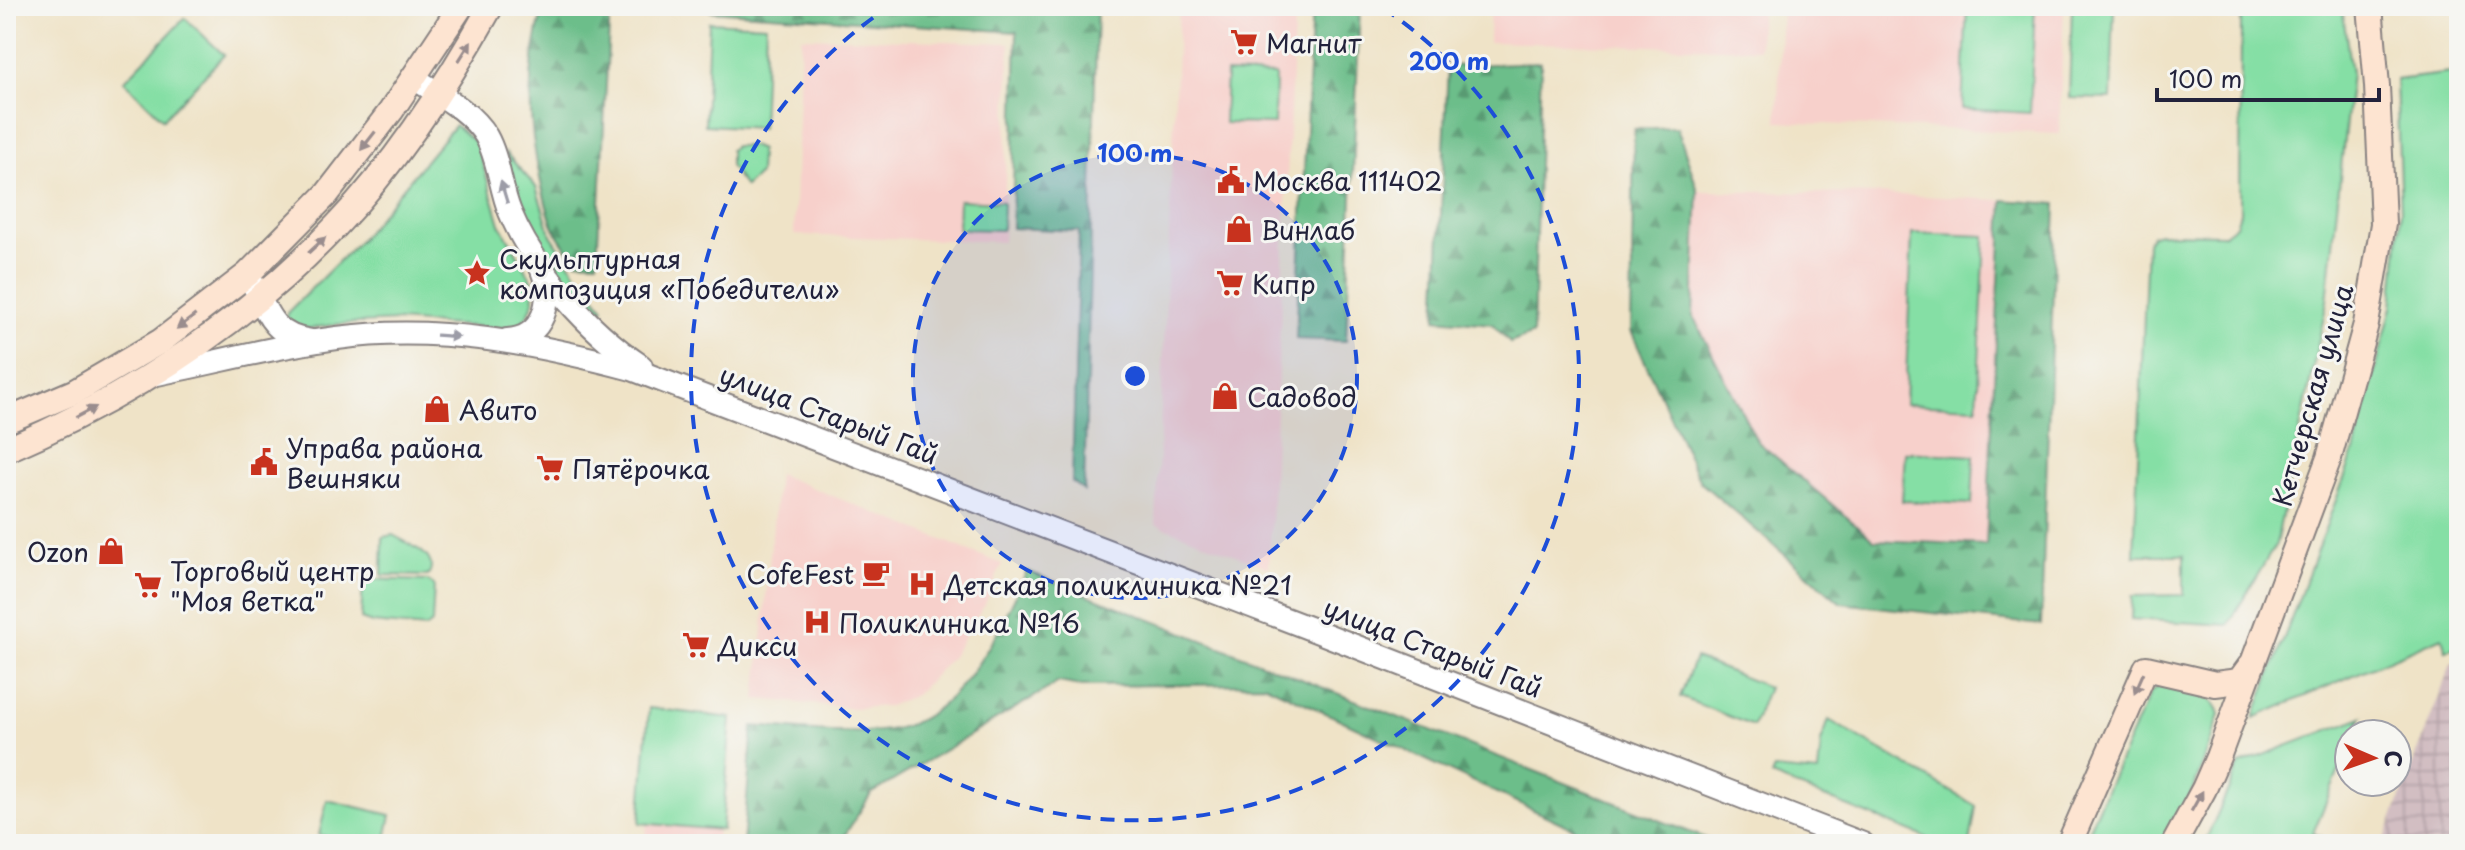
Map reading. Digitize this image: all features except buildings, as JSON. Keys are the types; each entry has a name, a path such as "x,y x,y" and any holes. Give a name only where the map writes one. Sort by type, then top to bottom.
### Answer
{"main road":[{"path":"6,421 74,392 161,341 248,274 327,194 414,78 461,6"},
{"path":"6,450 83,414 148,376 260,298 338,225 386,166 437,94 491,6"},
{"name":"Кетчерская улица","path":"2174,844 2204,789 2259,648 2329,458 2366,324 2383,224 2370,6"},
{"name":"Кетчерская улица","path":"2069,844 2146,668 2224,684 2239,681 2259,648"},
{"path":"2206,682 2218,688 2227,698 2229,728"}],"street":[{"name":"улица Старый Гай","path":"148,376 315,341 385,335 516,340 526,336 542,319 547,290 538,262 509,210 486,137 474,121 414,78"},
{"name":"улица Старый Гай","path":"538,262 598,331 623,354 670,382"},
{"name":"улица Старый Гай","path":"248,274 280,331 294,339 315,341"},
{"name":"улица Старый Гай","path":"499,340 590,358 670,382 1863,844"}],"shaded area":[{"path":"1179,6 1295,6 1269,568 1156,524"},
{"path":"1490,6 1761,6 1759,49 1489,42"},
{"path":"1782,6 2064,6 2059,134 1777,122"},
{"path":"801,37 1010,43 1003,242 794,235"},
{"path":"1698,191 2003,200 1986,545 1874,540 1757,441 1693,316"},
{"path":"778,474 1002,564 985,604 951,658 915,695 889,706 854,708 756,699"},
{"path":"2459,661 2459,844 2383,844 2400,798 2413,798 2413,765 2451,664"},
{"path":"647,824 717,829 716,844 645,844"}],"green space":[{"path":"544,6 610,6 597,262 576,261 557,234 550,219 536,160 531,116 531,72"},
{"path":"710,6 1097,6 1084,491 1072,482 1079,231 1012,228 1017,32 710,11"},
{"path":"1312,6 1360,6 1346,341 1296,339"},
{"path":"1967,6 2035,6 2030,113 1962,109"},
{"path":"2072,6 2114,7 2111,99 2069,98"},
{"path":"2238,6 2342,6 2351,73 2327,301 2276,544 2228,625 2131,619 2132,596 2184,595 2184,555 2134,555 2147,242 2152,235 2160,233 2224,234 2236,225 2240,212 2241,18"},
{"path":"185,18 224,55 163,119 124,81"},
{"path":"709,22 766,25 762,128 705,125"},
{"path":"1541,62 1533,334 1510,343 1493,324 1436,319 1448,66"},
{"path":"2459,72 2459,645 2446,651 2442,637 2254,718 2354,452 2392,307 2401,211 2396,80"},
{"path":"1226,73 1275,75 1274,124 1224,123"},
{"path":"455,125 477,144 500,224 533,282 534,301 522,322 501,328 396,321 299,330 286,321 287,313 359,241"},
{"path":"1677,127 1698,191 1693,316 1757,441 1874,540 1986,545 2003,200 2056,204 2041,625 1841,603 1700,482 1631,331 1634,129"},
{"path":"735,146 751,146 760,150 759,174 745,187 730,166 730,150"},
{"path":"505,152 536,187 551,235 604,308 597,315 540,240 521,200"},
{"path":"959,200 1003,202 1002,230 958,229"},
{"path":"1912,233 1985,236 1977,407 1905,404"},
{"path":"1905,452 1974,456 1972,504 1902,501"},
{"path":"393,535 427,556 431,569 428,576 382,575 383,537"},
{"path":"1027,571 1720,844 1606,844 1264,684 1080,686 1059,682 871,794 839,844 743,844 753,726 855,732 888,730 914,723 937,709 957,691 975,668 1004,619"},
{"path":"363,581 428,581 434,585 432,623 426,628 372,623 361,619"},
{"path":"1695,658 1768,687 1753,726 1680,697"},
{"path":"2161,685 2196,691 2212,701 2220,715 2195,785 2166,844 2082,844 2151,691"},
{"path":"649,708 731,718 722,830 640,823"},
{"path":"1829,720 1976,806 1970,844 1942,844 1771,776 1774,769 1818,773 1821,742"},
{"path":"2333,728 2333,785 2313,833 2337,844 2204,844 2240,764"},
{"path":"327,800 391,815 385,844 359,844 319,835"}],"place":[{"name":"Магнит","path":"1244,42"},
{"name":"Москва 111402","path":"1231,180"},
{"name":"Винлаб","path":"1239,229"},
{"name":"Скульптурная композиция «Победители»","path":"477,273"},
{"name":"Кипр","path":"1230,283"},
{"name":"Садовод","path":"1225,396"},
{"name":"Авито","path":"437,409"},
{"name":"Управа района Вешняки","path":"264,462"},
{"name":"Пятёрочка","path":"550,468"},
{"name":"Ozon","path":"111,551"},
{"name":"CofeFest","path":"876,573"},
{"name":"Детская поликлиника №21","path":"922,584"},
{"name":"Торговый центр \"Моя ветка\"","path":"148,585"},
{"name":"Поликлиника №16","path":"817,622"},
{"name":"Дикси","path":"696,645"}]}
